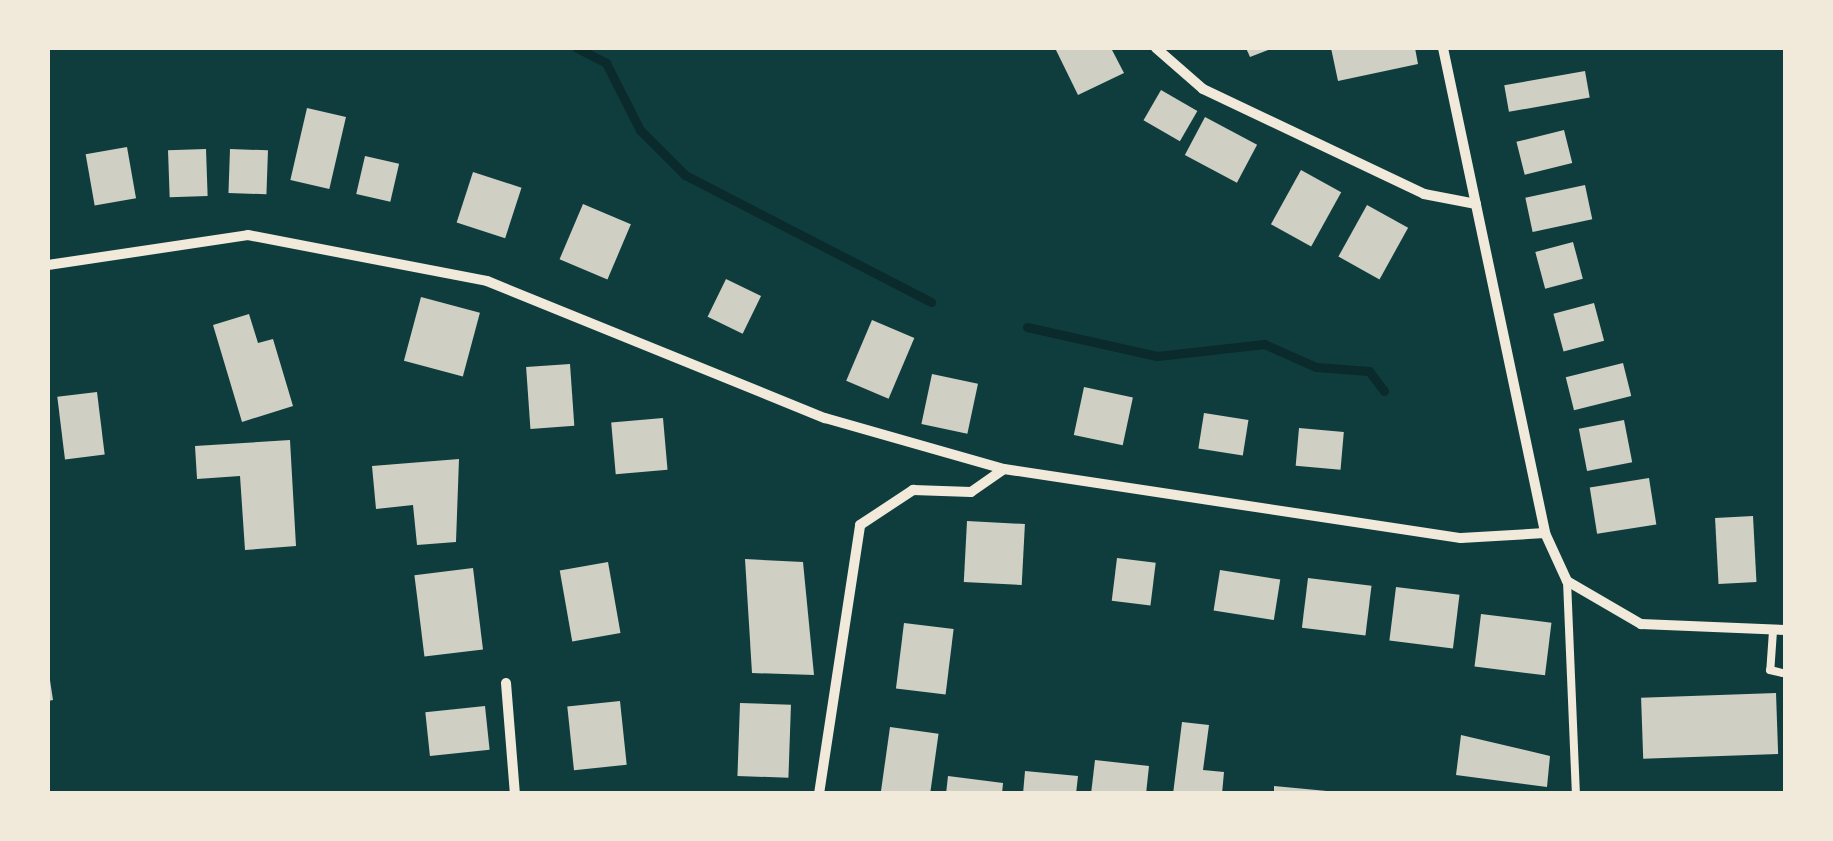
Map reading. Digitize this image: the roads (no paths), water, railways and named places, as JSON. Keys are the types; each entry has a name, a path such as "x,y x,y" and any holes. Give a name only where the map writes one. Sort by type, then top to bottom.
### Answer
{"street":[{"path":"1156,48 1203,89 1424,194 1476,204"},
{"path":"1443,48 1545,533 1567,582 1640,624 1786,630"},
{"path":"48,265 248,235 487,281 825,418 1004,469 1461,538 1545,533"},
{"path":"819,794 860,525 913,490 972,492 1004,469"},
{"path":"506,683 515,794"}],"lane":[{"path":"1567,582 1576,794"},
{"path":"1772,631 1770,670 1782,673"}],"waterway":[{"path":"577,48 606,63 640,130 685,175 931,302"},
{"path":"1027,327 1157,356 1264,344 1316,367 1369,371 1384,391"}]}
